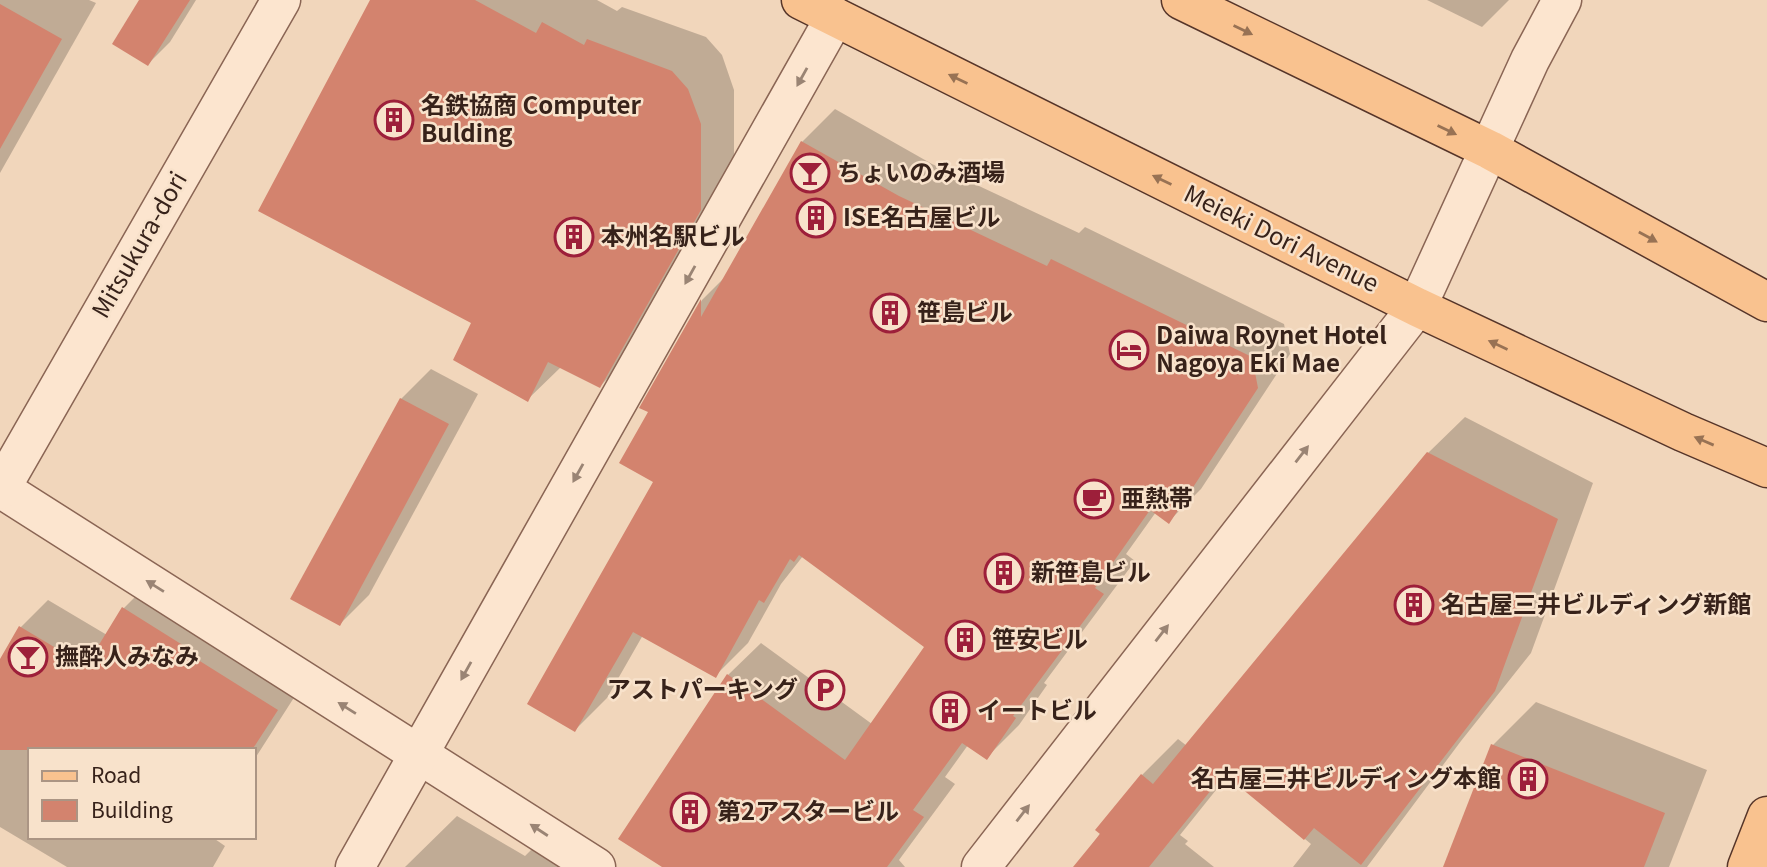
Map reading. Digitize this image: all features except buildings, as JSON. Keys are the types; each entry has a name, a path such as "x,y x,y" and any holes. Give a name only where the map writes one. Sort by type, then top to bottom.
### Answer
{"main road":[{"name":"Meieki Dori Avenue","path":"801,0 1416,307 1683,432 1767,468"},
{"path":"1181,0 1490,150 1767,302"},
{"path":"1747,867 1767,816"}],"street":[{"name":"Mitsukura-dori","path":"0,489 281,0"},
{"path":"981,867 1416,307 1530,60 1562,0"},
{"path":"355,867 835,18"},
{"path":"0,489 596,867"}],"place":[{"name":"名鉄協商 Computer Bulding","path":"394,120"},
{"name":"ちょいのみ酒場","path":"810,173"},
{"name":"ISE名古屋ビル","path":"816,218"},
{"name":"本州名駅ビル","path":"574,237"},
{"name":"笹島ビル","path":"890,313"},
{"name":"Daiwa Roynet Hotel Nagoya Eki Mae","path":"1129,350"},
{"name":"亜熱帯","path":"1094,499"},
{"name":"新笹島ビル","path":"1004,573"},
{"name":"名古屋三井ビルディング新館","path":"1414,605"},
{"name":"笹安ビル","path":"965,640"},
{"name":"撫酔人みなみ","path":"28,657"},
{"name":"アストパーキング","path":"825,690"},
{"name":"イートビル","path":"950,711"},
{"name":"名古屋三井ビルディング本館","path":"1528,779"},
{"name":"第2アスタービル","path":"690,812"}]}
